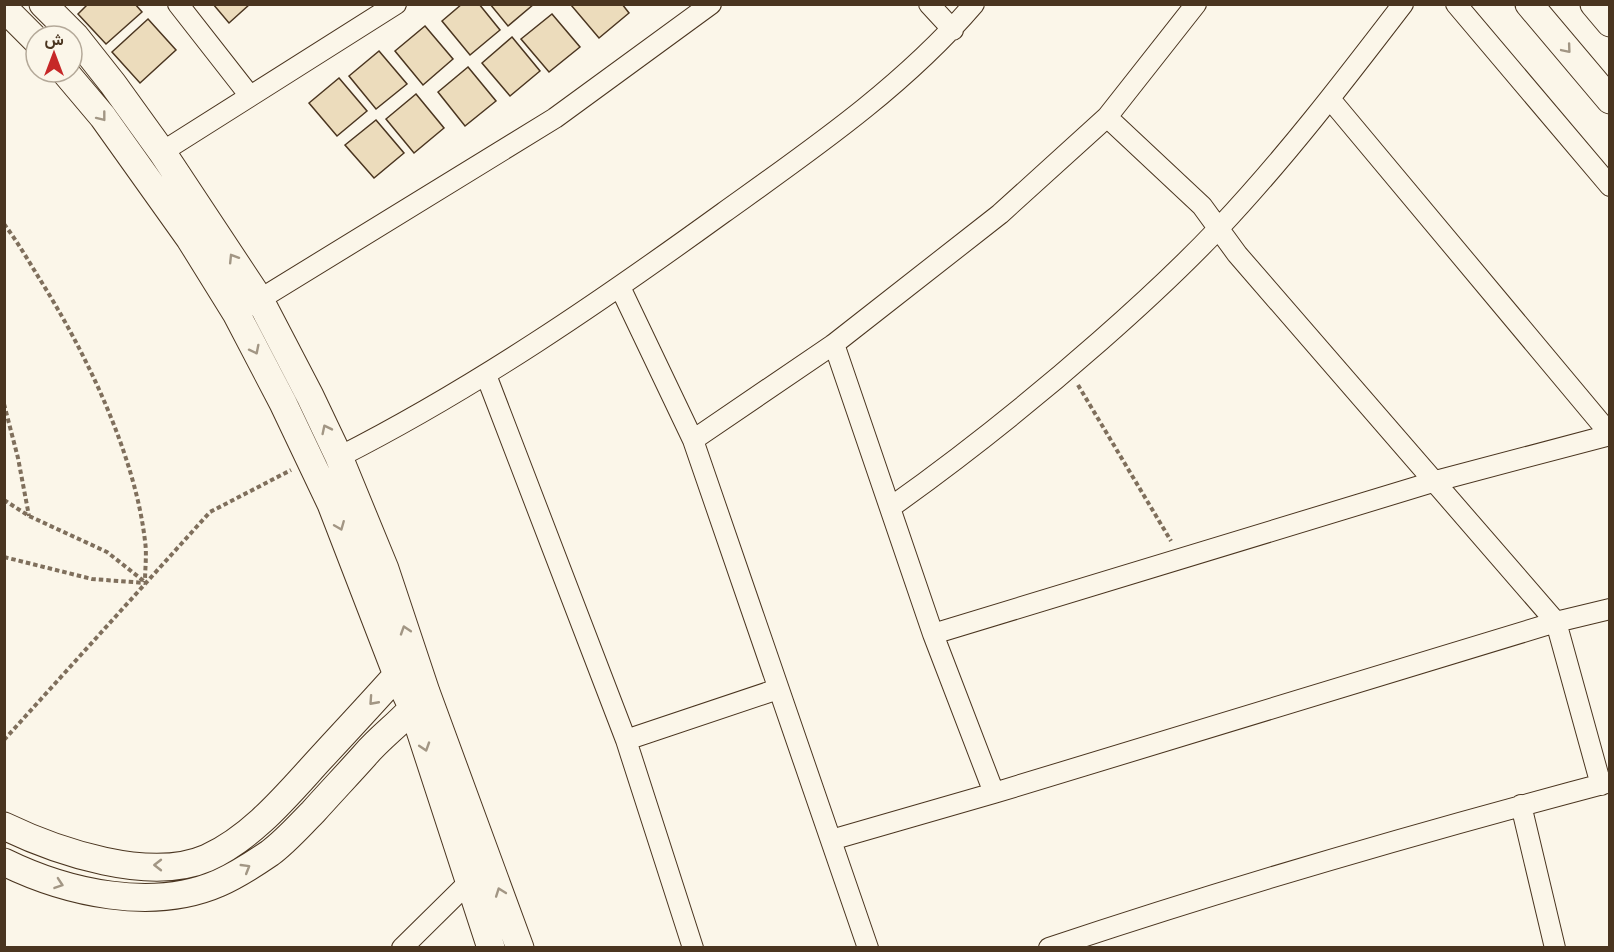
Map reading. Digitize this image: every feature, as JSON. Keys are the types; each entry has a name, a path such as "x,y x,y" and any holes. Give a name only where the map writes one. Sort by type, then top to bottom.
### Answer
{"street":[{"path":"43,4 81,44 113,84 162,152 260,300 339,457 385,569 406,668"},
{"path":"178,4 250,96"},
{"path":"929,4 952,30"},
{"path":"339,457 399,427 486,375 620,287 811,150 885,92 952,30 974,4"},
{"path":"693,440 834,344 1000,214 1107,117 1196,4"},
{"path":"891,507 954,462 1034,399 1148,298 1219,228 1330,99 1403,4"},
{"path":"1456,4 1610,186"},
{"path":"1529,4 1610,100"},
{"path":"1594,4 1610,23"},
{"path":"162,152 391,6"},
{"path":"236,313 555,118 707,6"},
{"path":"4,8 24,28"},
{"path":"75,84 103,117 190,239 236,313 310,460 406,668 482,841 520,948"},
{"path":"933,634 1436,481 1610,434 1330,99"},
{"path":"1049,948 1199,898 1605,783 1556,622 1237,254 1202,206 1107,117"},
{"path":"620,287 693,440 868,948"},
{"path":"834,344 933,634 994,793"},
{"path":"486,375 626,740 693,948"},
{"path":"831,840 994,793 1556,622 1610,609"},
{"path":"4,826 46,845 79,856 127,865 180,865 206,858 239,840 284,799 406,668"},
{"path":"626,740 778,689"},
{"path":"4,862 75,890 113,895 166,896 188,893 218,883 272,852 291,835 376,742 419,701"},
{"path":"419,701 469,882 491,948"},
{"path":"1521,805 1555,948"},
{"path":"402,948 469,882"}],"path":[{"path":"4,224 76,341 108,412 127,465 138,505 145,541 146,583"},
{"path":"1068,369 1182,558"},
{"path":"4,404 18,458 29,516"},
{"path":"4,740 210,512 310,460"},
{"path":"4,500 29,516 107,552 146,583"},
{"path":"4,557 92,579 146,583"}],"building":[{"path":"88,4 135,4 142,12 106,44 78,14"},
{"path":"213,4 250,4 229,23"},
{"path":"462,4 479,4 500,30 470,55 442,21"},
{"path":"490,4 534,4 508,26"},
{"path":"622,4 629,13 599,38 571,5"},
{"path":"552,14 580,47 549,72 521,39"},
{"path":"148,19 176,50 140,83 112,52"},
{"path":"425,26 453,59 423,85 395,51"},
{"path":"512,37 540,71 510,96 482,63"},
{"path":"379,51 407,84 376,109 349,76"},
{"path":"468,67 496,101 465,126 438,92"},
{"path":"339,78 367,111 337,136 309,103"},
{"path":"416,94 444,128 414,153 386,119"},
{"path":"376,120 404,153 374,178 345,145"}]}
